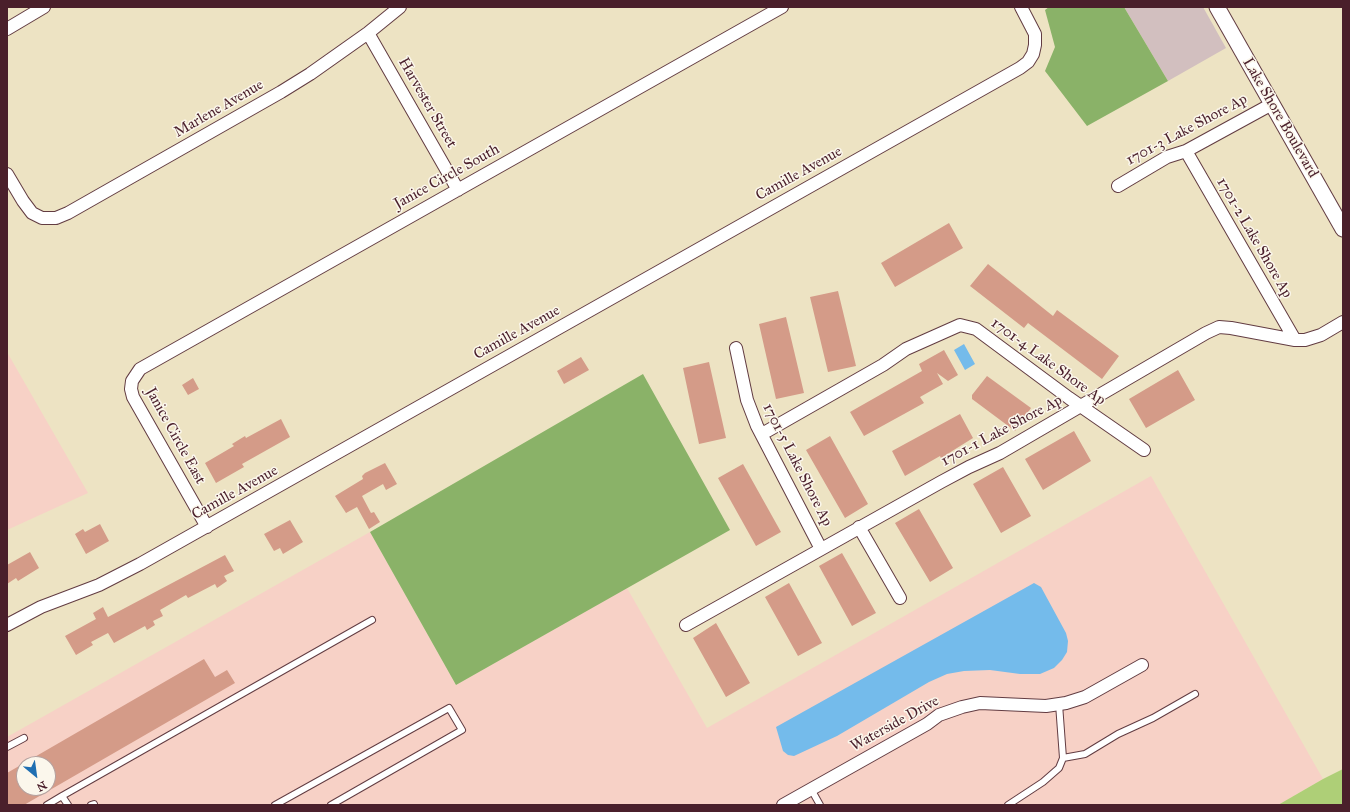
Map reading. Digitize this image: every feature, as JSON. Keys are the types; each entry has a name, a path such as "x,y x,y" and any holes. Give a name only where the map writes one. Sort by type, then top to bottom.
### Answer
{"street":[{"path":"7,29 44,7"},
{"name":"Marlene Avenue","path":"7,174 23,202 32,213 42,218 56,218 68,213 240,116 310,74 368,33 400,7"},
{"name":"Janice Circle South","path":"132,381 140,369 782,7"},
{"name":"Camille Avenue","path":"7,625 41,607 99,585 140,564 1020,68 1028,62 1033,54 1035,45 1035,34 1021,7"},
{"name":"Lake Shore Boulevard","path":"1217,7 1343,228"},
{"name":"Harvester Street","path":"368,33 458,190"},
{"name":"1701-3 Lake Shore Ap","path":"1118,186 1167,158 1186,151 1272,104"},
{"name":"1701-2 Lake Shore Ap","path":"1186,151 1295,340"},
{"name":"1701-1 Lake Shore Ap","path":"686,625 859,527 969,467 1000,453 1206,333 1219,327 1295,340 1305,340 1320,335 1343,322"},
{"name":"1701-4 Lake Shore Ap","path":"762,434 883,365 906,349 960,324 976,329 1144,450"},
{"name":"1701-5 Lake Shore Ap","path":"736,348 747,400 757,426 822,549"},
{"name":"Janice Circle East","path":"132,381 131,388 133,397 207,526"},
{"path":"859,527 900,598"},
{"name":"Waterside Drive","path":"783,805 927,724 939,715 962,707 980,703 1046,706 1076,700 1085,697 1142,665"}],"lane":[{"path":"47,805 372,620"},
{"path":"1063,758 1085,754 1118,734 1153,718 1195,694"},
{"path":"1008,805 1043,782 1059,768 1063,758 1058,704"},
{"path":"275,805 449,708 462,730 332,805"},
{"path":"7,747 24,738"},
{"path":"811,789 820,805"},
{"path":"62,796 68,805"}],"shaded area":[{"path":"1124,7 1203,7 1226,48 1168,81"},
{"path":"7,352 88,493 7,530"},
{"path":"1151,476 1323,779 1278,805 803,805 802,802 796,805 7,805 7,737 370,532 456,685 627,588 707,728"}],"green space":[{"path":"1049,7 1124,7 1168,81 1087,126 1045,71 1055,47 1045,10"},
{"path":"643,374 730,530 456,685 370,532"},
{"path":"1343,769 1343,805 1278,805 1323,779"}],"water":[{"path":"964,344 975,364 965,370 954,350"},
{"path":"1034,583 1041,587 1066,633 1068,641 1067,652 1054,668 1040,674 1020,674 990,670 964,671 947,674 929,682 837,736 794,756 788,755 783,751 776,727"}],"building":[{"path":"949,223 963,248 895,287 881,263"},
{"path":"988,264 1053,316 1057,310 1119,356 1102,379 1028,323 1024,328 970,286"},
{"path":"838,291 856,366 828,372 810,297"},
{"path":"786,317 804,393 776,399 759,324"},
{"path":"944,350 958,375 948,381 937,373 943,384 920,397 924,403 864,436 850,412 922,371 919,364"},
{"path":"581,357 589,370 564,384 557,371"},
{"path":"709,362 726,438 699,444 683,368"},
{"path":"1178,370 1195,400 1146,428 1129,399"},
{"path":"987,376 1031,408 1015,431 972,399 972,395"},
{"path":"193,378 199,389 188,395 182,385"},
{"path":"960,414 973,438 941,458 940,456 905,476 892,451"},
{"path":"281,419 290,437 242,464 244,467 216,483 205,463 234,446 232,444 245,436 246,438"},
{"path":"1074,431 1091,461 1043,490 1025,459"},
{"path":"830,436 868,504 845,518 806,450"},
{"path":"385,463 397,484 386,490 383,484 362,496 371,513 374,512 380,522 369,529 357,507 346,513 335,496 363,479 362,476 365,473"},
{"path":"743,464 781,532 756,546 718,478"},
{"path":"1003,467 1031,516 1001,533 973,484"},
{"path":"919,509 953,568 930,582 895,523"},
{"path":"290,520 303,542 283,554 280,548 274,551 264,534"},
{"path":"100,524 109,541 86,554 75,534 83,529 85,532"},
{"path":"30,552 39,568 18,581 16,578 7,584 7,565"},
{"path":"842,553 876,613 852,626 819,566"},
{"path":"225,555 234,571 224,576 227,581 217,588 215,584 188,598 186,595 160,610 163,616 153,621 155,625 147,630 145,626 114,643 108,633 91,642 93,645 76,655 65,636 96,619 93,613 103,607 108,617"},
{"path":"789,583 822,643 798,656 765,597"},
{"path":"716,623 750,683 726,697 693,638"},
{"path":"204,659 215,677 227,670 235,683 56,786 56,756 36,756"},
{"path":"16,768 16,796 40,796 24,805 7,805 7,773"}]}
